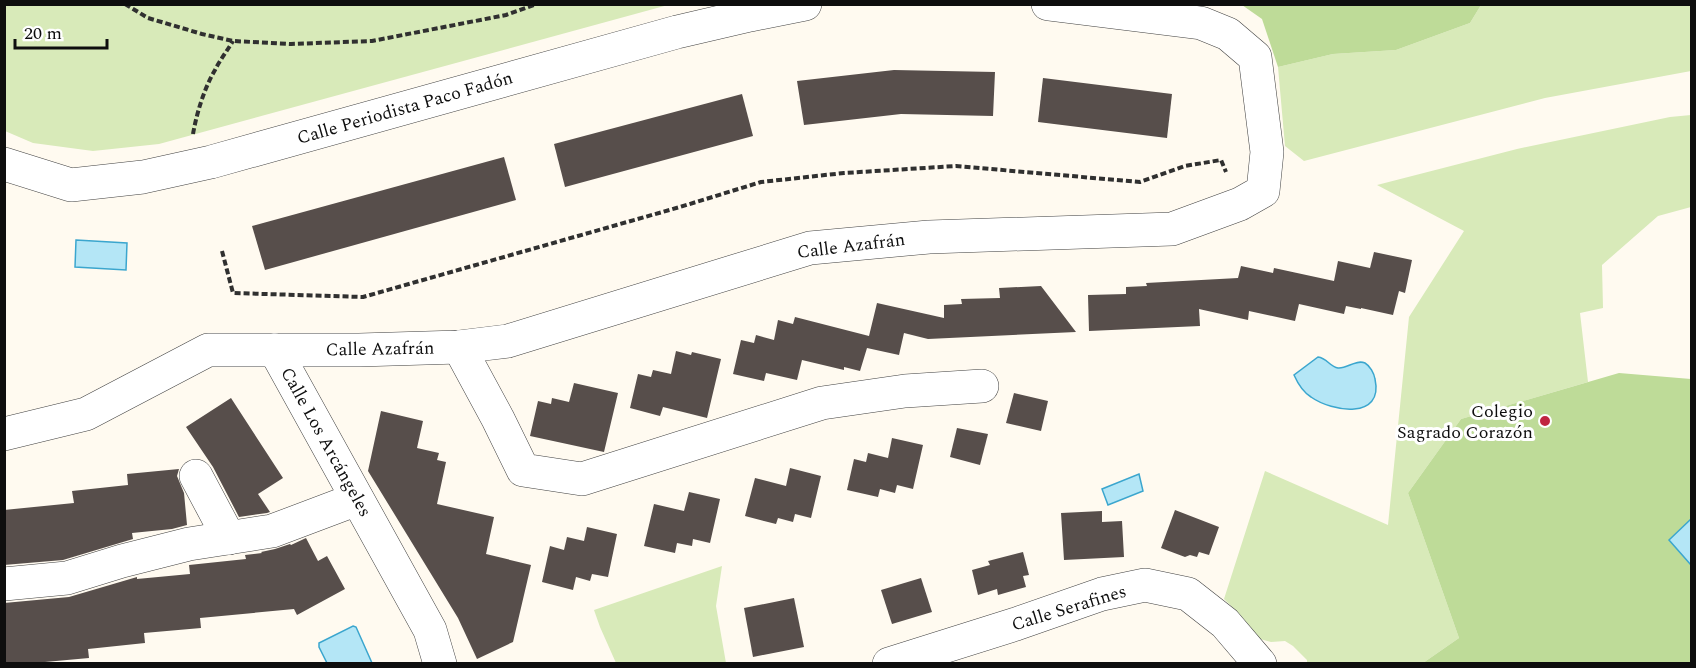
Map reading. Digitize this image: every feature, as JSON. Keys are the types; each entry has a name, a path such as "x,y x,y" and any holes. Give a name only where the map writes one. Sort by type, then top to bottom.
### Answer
{"street":[{"name":"Calle Periodista Paco Fadón","path":"4,164 71,185 143,177 211,162 677,32 805,4"},
{"name":"Calle Azafrán","path":"275,350 459,347 508,341 810,248 930,237 1172,229 1239,204 1263,191 1267,152 1255,57 1228,34 1201,23 1048,4"},
{"path":"459,347 523,470 582,479 822,403 905,391 982,386"},
{"name":"Calle Los Arcángeles","path":"4,434 86,414 208,350 275,350 430,630 440,663"},
{"path":"196,476 229,538"},
{"path":"4,585 67,578 189,544 272,531 357,499"},
{"name":"Calle Serafines","path":"889,663 1016,624 1102,594 1145,585 1188,594 1225,623 1260,663"}],"path":[{"path":"125,4 148,18 202,34 233,41 291,44 372,40 506,15 537,4"},
{"path":"211,162 193,134 195,121 214,70 233,41"},
{"path":"222,251 233,293 363,297 761,182 844,173 956,166 1140,182 1185,166 1221,160 1226,172"}],"green space":[{"path":"4,5 668,5 159,144 93,151 33,143 5,131"},
{"path":"1242,5 1481,5 1470,23 1396,50 1333,54 1278,67 1262,19"},
{"path":"1481,5 1691,5 1691,71 1545,98 1304,161 1285,146 1278,67 1333,54 1396,50 1470,23"},
{"path":"1691,115 1691,207 1658,216 1602,265 1603,308 1580,313 1588,382 1461,419 1408,493 1459,638 1423,663 1307,663 1307,660 1293,646 1285,641 1271,642 1260,639 1224,599 1265,471 1388,525 1409,317 1464,231 1377,185 1517,149 1670,117"},
{"path":"1619,373 1691,379 1691,519 1669,540 1691,565 1691,663 1423,663 1459,638 1408,493 1461,419"},
{"path":"722,566 716,606 726,663 616,663 594,610"}],"water":[{"path":"76,240 127,243 126,270 75,267"},
{"path":"1318,357 1338,368 1358,362 1367,364 1375,379 1376,392 1372,401 1364,407 1343,409 1320,402 1308,395 1294,375"},
{"path":"1139,474 1143,491 1108,505 1102,489"},
{"path":"1691,519 1691,565 1669,540"},
{"path":"353,626 356,627 372,663 327,663 319,643"}],"building":[{"path":"894,70 995,72 993,116 901,114 804,125 797,81"},
{"path":"1043,78 1172,94 1167,138 1038,122"},
{"path":"742,94 753,136 565,187 554,144"},
{"path":"504,157 516,200 265,270 252,226"},
{"path":"1374,252 1412,260 1405,293 1399,291 1393,315 1346,306 1344,314 1299,304 1295,321 1249,311 1248,320 1199,309 1200,326 1089,331 1088,295 1126,294 1126,287 1147,286 1146,283 1238,278 1241,266 1273,273 1274,268 1334,281 1338,261 1370,268"},
{"path":"1041,286 1076,332 928,339 904,333 899,355 867,348 860,371 844,367 844,370 802,360 797,380 766,373 764,381 733,374 741,340 754,343 756,335 774,340 778,320 793,324 795,317 869,336 877,303 944,318 944,305 962,304 961,299 1000,298 999,288"},
{"path":"676,351 691,355 692,352 721,359 707,418 663,407 660,416 630,408 638,374 651,377 653,370 671,374"},
{"path":"574,383 618,393 604,452 530,436 538,401 551,404 552,398 569,402"},
{"path":"1014,393 1048,401 1041,431 1006,423"},
{"path":"231,398 283,478 258,494 270,512 267,513 239,517 213,467 186,427"},
{"path":"381,411 423,421 417,448 439,453 437,460 446,462 437,504 494,517 486,554 531,565 513,642 477,659 458,618 368,471"},
{"path":"957,428 988,434 980,465 950,457"},
{"path":"892,438 923,445 913,489 897,485 895,493 880,489 878,497 847,490 854,459 866,462 868,453 888,458"},
{"path":"790,468 821,476 811,518 795,514 793,522 778,518 776,524 745,516 755,478 786,486"},
{"path":"179,469 177,476 184,493 187,525 132,533 133,539 63,560 4,565 4,510 74,503 72,491 128,485 127,474"},
{"path":"689,492 720,499 710,543 693,539 692,546 677,543 675,553 644,546 654,504 684,511"},
{"path":"1175,510 1219,527 1209,555 1199,552 1197,557 1190,555 1185,557 1161,548"},
{"path":"1102,511 1102,522 1122,521 1124,557 1064,560 1061,513"},
{"path":"587,527 617,534 608,577 592,574 590,581 576,577 573,590 542,582 550,546 564,550 567,537 584,541"},
{"path":"306,538 318,561 327,556 345,589 297,615 294,609 200,618 201,628 144,633 145,643 88,649 89,658 4,663 4,603 69,597 137,577 137,579 190,574 189,565 246,559 245,555 291,545"},
{"path":"1023,552 1029,575 1023,576 1026,587 998,595 997,589 978,595 972,570 990,565 988,561"},
{"path":"921,578 932,612 892,624 881,590"},
{"path":"794,598 804,647 753,657 744,608"}],"place":[{"name":"Colegio Sagrado Corazón","path":"1545,421"}]}
